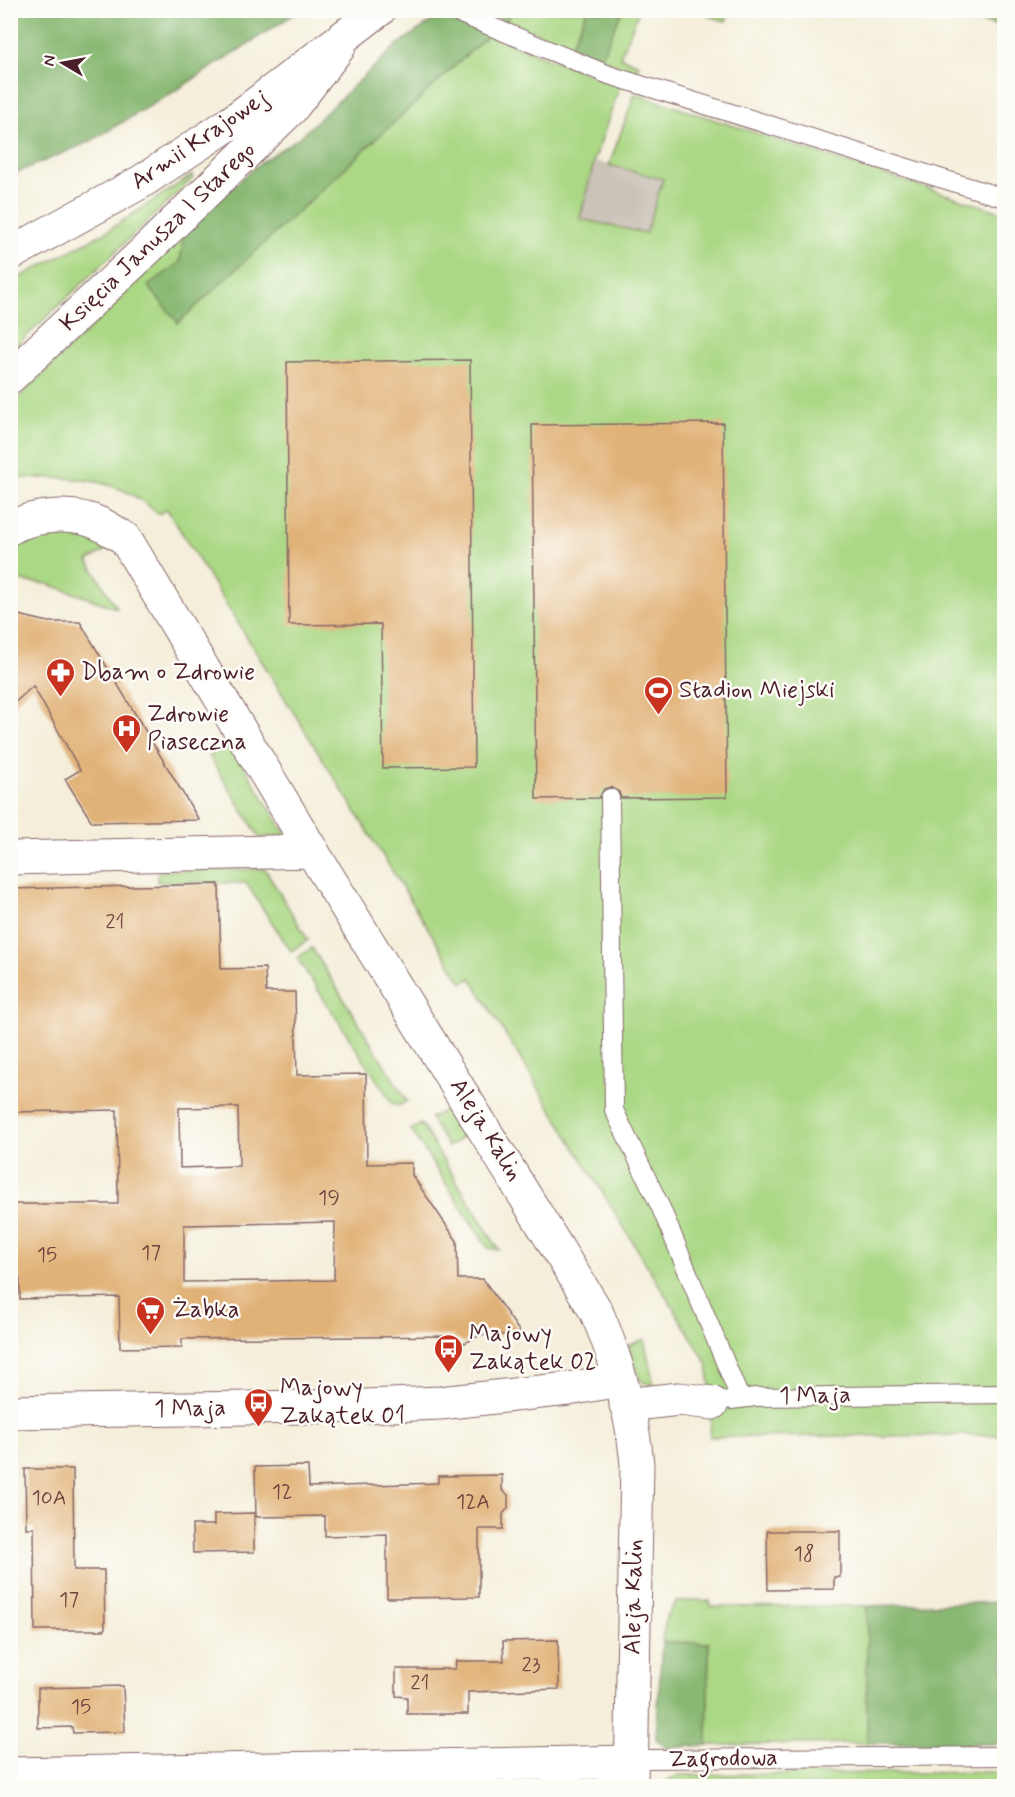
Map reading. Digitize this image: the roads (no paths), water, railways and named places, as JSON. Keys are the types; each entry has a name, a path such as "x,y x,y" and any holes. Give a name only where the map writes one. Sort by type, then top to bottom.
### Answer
{"street":[{"name":"Armii Krajowej","path":"10,254 150,176 232,122 379,10"},
{"name":"Księcia Janusza I Starego","path":"10,377 141,255 291,109 346,37"},
{"name":"Aleja Kalin","path":"10,528 31,519 81,518 99,524 125,538 312,851 588,1295 604,1329 635,1440 631,1774"},
{"path":"10,858 312,851"},
{"name":"1 Maja","path":"10,1412 440,1403 568,1389 623,1392 679,1399 726,1400"},
{"name":"Zagrodowa","path":"10,1774 631,1774"}],"lane":[{"path":"451,10 609,75 1005,198"},
{"path":"610,798 614,1110 661,1208 726,1400"},
{"name":"1 Maja","path":"726,1400 756,1396 1005,1394"},
{"name":"Zagrodowa","path":"631,1774 647,1759 1005,1756"}],"place":[{"name":"Dbam o Zdrowie","path":"60,698"},
{"name":"Stadion Miejski","path":"658,716"},
{"name":"Zdrowie Piaseczna","path":"126,754"},
{"name":"Żabka","path":"151,1336"},
{"name":"Majowy Zakątek 02","path":"448,1374"},
{"name":"Majowy Zakątek 01","path":"259,1428"}]}
